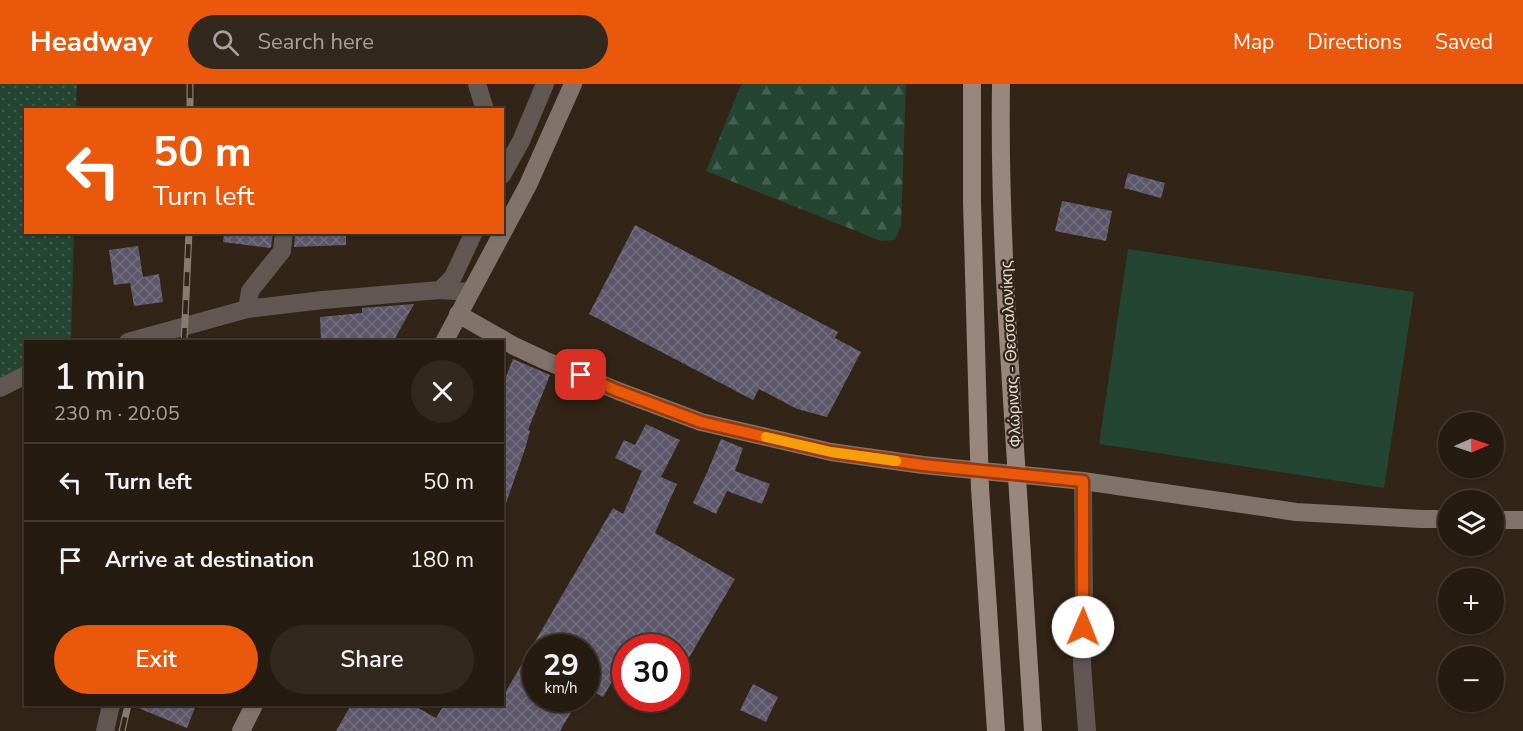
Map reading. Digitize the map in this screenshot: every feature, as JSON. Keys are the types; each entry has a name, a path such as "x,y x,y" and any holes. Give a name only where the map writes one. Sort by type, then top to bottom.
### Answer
{"main road":[{"name":"Φλώρινας - Θεσσαλονίκης","path":"972,84 972,201 980,488 996,731"},
{"name":"Φλώρινας - Θεσσαλονίκης","path":"1001,84 1000,144 1004,256 1033,731"}],"street":[{"path":"477,84 484,108"},
{"path":"504,171 521,141 545,84"},
{"path":"504,229 528,185 573,84"},
{"path":"247,309 250,291 282,251 284,234"},
{"path":"440,290 453,277 473,234"},
{"path":"445,340 501,234"},
{"path":"144,340 161,338 185,325 247,309 440,290 470,292"},
{"path":"459,314 490,333 544,360 701,422 831,452 923,465 1083,481 1296,512 1438,519"},
{"path":"0,388 24,376"},
{"path":"1083,481 1082,664 1087,731"},
{"path":"1504,520 1523,520"},
{"path":"105,731 111,706"},
{"path":"241,731 254,706"}],"green space":[{"path":"0,84 77,84 76,108 24,108 24,234 74,234 71,340 24,340 24,381 0,386"},
{"path":"743,84 906,85 901,226 895,240 881,241 706,171"},
{"path":"1128,249 1414,292 1384,488 1099,444"}],"building":[{"path":"1128,173 1165,183 1161,198 1124,188"},
{"path":"1062,201 1112,211 1106,241 1055,231"},
{"path":"635,225 838,332 835,338 861,352 827,417 797,409 759,389 753,400 589,314"},
{"path":"224,234 273,234 270,248 223,242"},
{"path":"295,234 346,234 346,245 294,247"},
{"path":"138,246 143,277 159,274 163,302 134,306 130,283 114,285 109,250"},
{"path":"414,304 394,340 321,340 320,317 362,313 362,308"},
{"path":"513,359 550,375 528,430 530,431 525,449 505,506 504,506 504,382"},
{"path":"646,424 680,440 661,477 677,484 655,533 735,579 690,656 690,634 612,634 612,682 603,697 600,695 600,634 539,634 613,508 623,514 642,471 615,458 624,440 635,445"},
{"path":"721,439 743,448 735,471 770,484 762,504 727,491 716,514 693,503"},
{"path":"522,664 522,712 571,712 560,731 336,731 350,706 415,706 436,718 443,706 504,706 504,695"},
{"path":"753,684 778,697 766,722 740,710"},
{"path":"133,706 196,706 187,728"}],"railway":[{"path":"190,84 190,108"},
{"path":"184,340 189,234"},
{"path":"122,731 128,706"}],"slow traffic":[{"path":"766,437 831,452 896,461"}],"route":[{"path":"581,375 701,422 831,452 923,465 1083,481 1083,627"}]}
